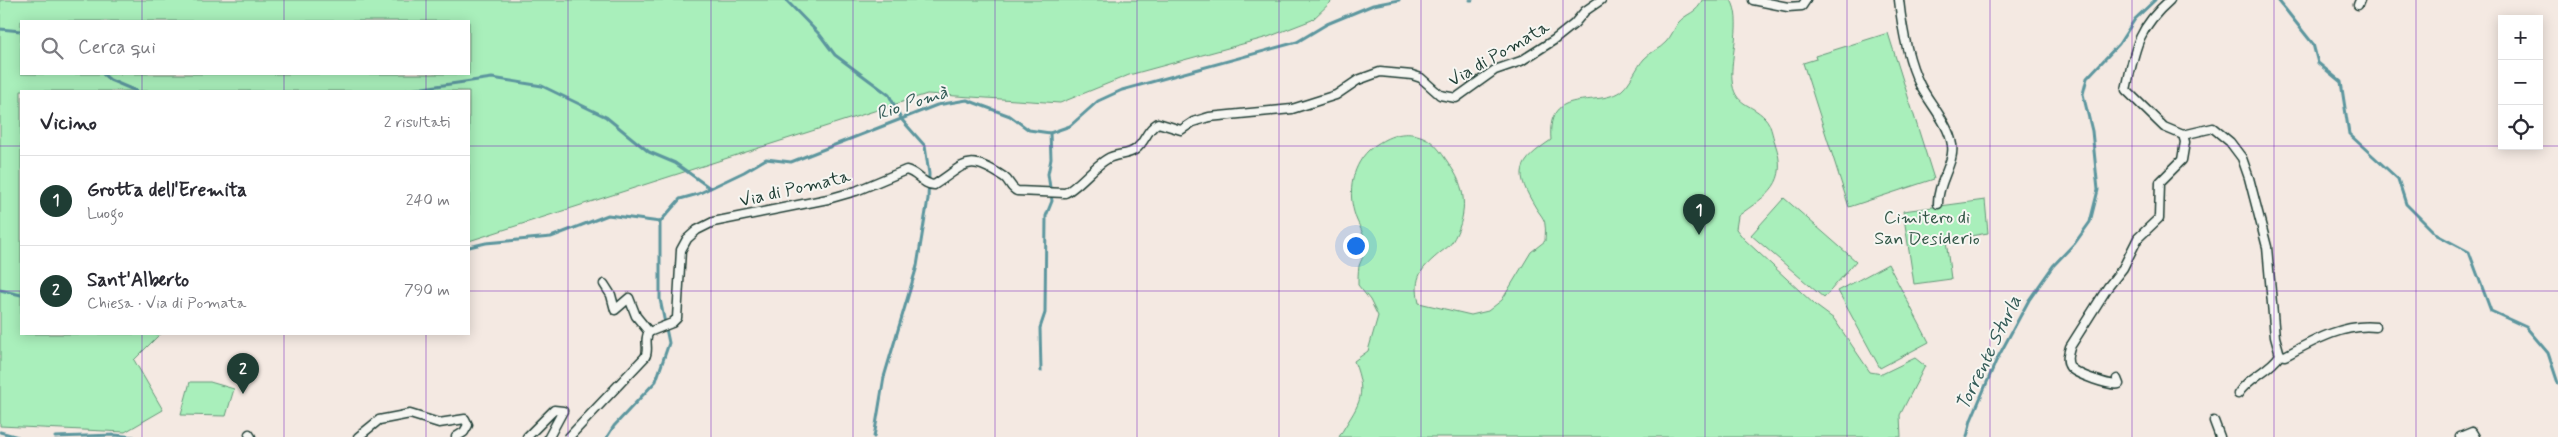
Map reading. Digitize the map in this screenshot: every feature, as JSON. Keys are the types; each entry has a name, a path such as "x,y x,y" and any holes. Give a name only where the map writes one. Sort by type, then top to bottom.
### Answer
{"street":[{"name":"Via di Pomata","path":"653,330 672,323 677,318 679,309 680,250 691,234 713,222 828,199 856,191 906,170 914,172 926,183 934,185 957,167 971,163 984,165 1003,176 1013,189 1061,194 1070,191 1079,181 1109,158 1136,149 1147,130 1158,123 1181,130 1193,122 1209,117 1292,109 1336,96 1365,77 1387,71 1402,72 1421,78 1433,90 1445,96 1460,96 1488,74 1521,61 1559,37 1585,11 1601,0"},
{"path":"1753,0 1794,8 1802,6 1806,0"},
{"path":"1899,0 1904,34 1915,74 1944,126 1952,146 1951,157 1938,190 1938,204"},
{"path":"2170,0 2151,14 2140,36 2126,90 2164,127 2183,135 2216,129 2244,161 2263,225 2275,337 2280,355 2272,367 2249,380 2238,394"},
{"path":"2117,379 2119,384 2111,385 2074,371 2068,362 2068,353 2108,287 2123,268 2138,238 2159,218 2160,182 2182,160 2185,142 2183,135"},
{"path":"569,437 645,357 648,350 646,338 653,330 636,316 630,298 615,310 611,295 604,284"},
{"path":"2280,355 2285,356 2344,329 2359,325 2376,327"},
{"path":"527,437 554,410 563,411 550,437"},
{"path":"358,437 379,420 410,414 439,423 465,419 468,425 466,429 456,437"},
{"path":"2214,421 2220,437"},
{"path":"2460,437 2472,432 2475,437"}],"green space":[{"path":"0,0 1333,0 1312,20 1268,37 1129,75 1060,103 927,94 470,241 470,90 20,90 20,335 159,335 134,360 163,410 125,432 0,426"},
{"path":"1702,0 1731,0 1736,18 1732,71 1733,88 1736,95 1744,103 1767,120 1779,157 1779,169 1773,187 1767,194 1738,216 1736,229 1744,239 1815,305 1834,319 1870,372 1882,374 1915,358 1925,366 1900,415 1901,437 1339,437 1356,409 1361,393 1361,384 1354,361 1368,351 1378,316 1370,300 1358,285 1359,266 1365,243 1354,212 1351,193 1354,174 1363,157 1377,144 1399,134 1417,135 1428,139 1439,150 1457,176 1463,195 1463,214 1461,224 1449,246 1428,263 1420,274 1417,286 1419,303 1471,315 1488,311 1502,300 1531,252 1545,241 1545,223 1524,185 1522,169 1531,155 1551,140 1552,122 1557,111 1565,104 1612,96 1622,90 1644,59 1666,42 1678,23 1698,8"},
{"path":"1888,33 1934,179 1849,207 1803,63 1816,59 1815,56"},
{"path":"1784,198 1856,261 1824,298 1751,235"},
{"name":"Cimitero di San Desiderio","path":"1985,200 1988,233 1946,240 1951,279 1914,284 1903,211"},
{"path":"1888,264 1929,342 1880,368 1838,291"},
{"path":"190,382 210,382 234,389 226,416 181,415"}],"waterway":[{"path":"786,0 820,35 835,55 889,95 902,120 925,146 929,174 928,199 917,266 884,377 874,437"},
{"name":"Rio Pomà","path":"607,437 614,426 656,381 669,343 660,299 660,222 680,199 698,194 766,159 791,162 937,105 967,100 1010,116 1029,130 1050,133 1070,126 1098,101 1122,90 1297,42 1327,24 1373,5 1399,0"},
{"name":"Torrente Sturla","path":"1967,437 1971,420 1996,361 2029,300 2053,266 2075,243 2090,222 2098,190 2092,131 2083,94 2087,78 2119,44 2135,19 2155,0"},
{"path":"2278,0 2313,44 2318,63 2341,82 2349,134 2398,179 2406,204 2437,235 2469,252 2491,311 2526,327 2548,353 2558,383"},
{"path":"0,29 20,31"},
{"path":"104,75 110,80 134,90"},
{"path":"409,90 492,78 542,86 606,117 649,152 675,163 710,188"},
{"path":"1041,371 1040,328 1045,313 1046,216 1052,201 1048,174 1051,159 1050,133"},
{"path":"470,247 486,243 551,237 608,215 660,222"},
{"path":"0,290 20,295"},
{"path":"0,432 18,437"},
{"path":"55,437 115,435 134,437"}],"place":[{"name":"Grotta dell'Eremita","path":"1699,235"},
{"name":"Sant'Alberto","path":"243,394"}]}
